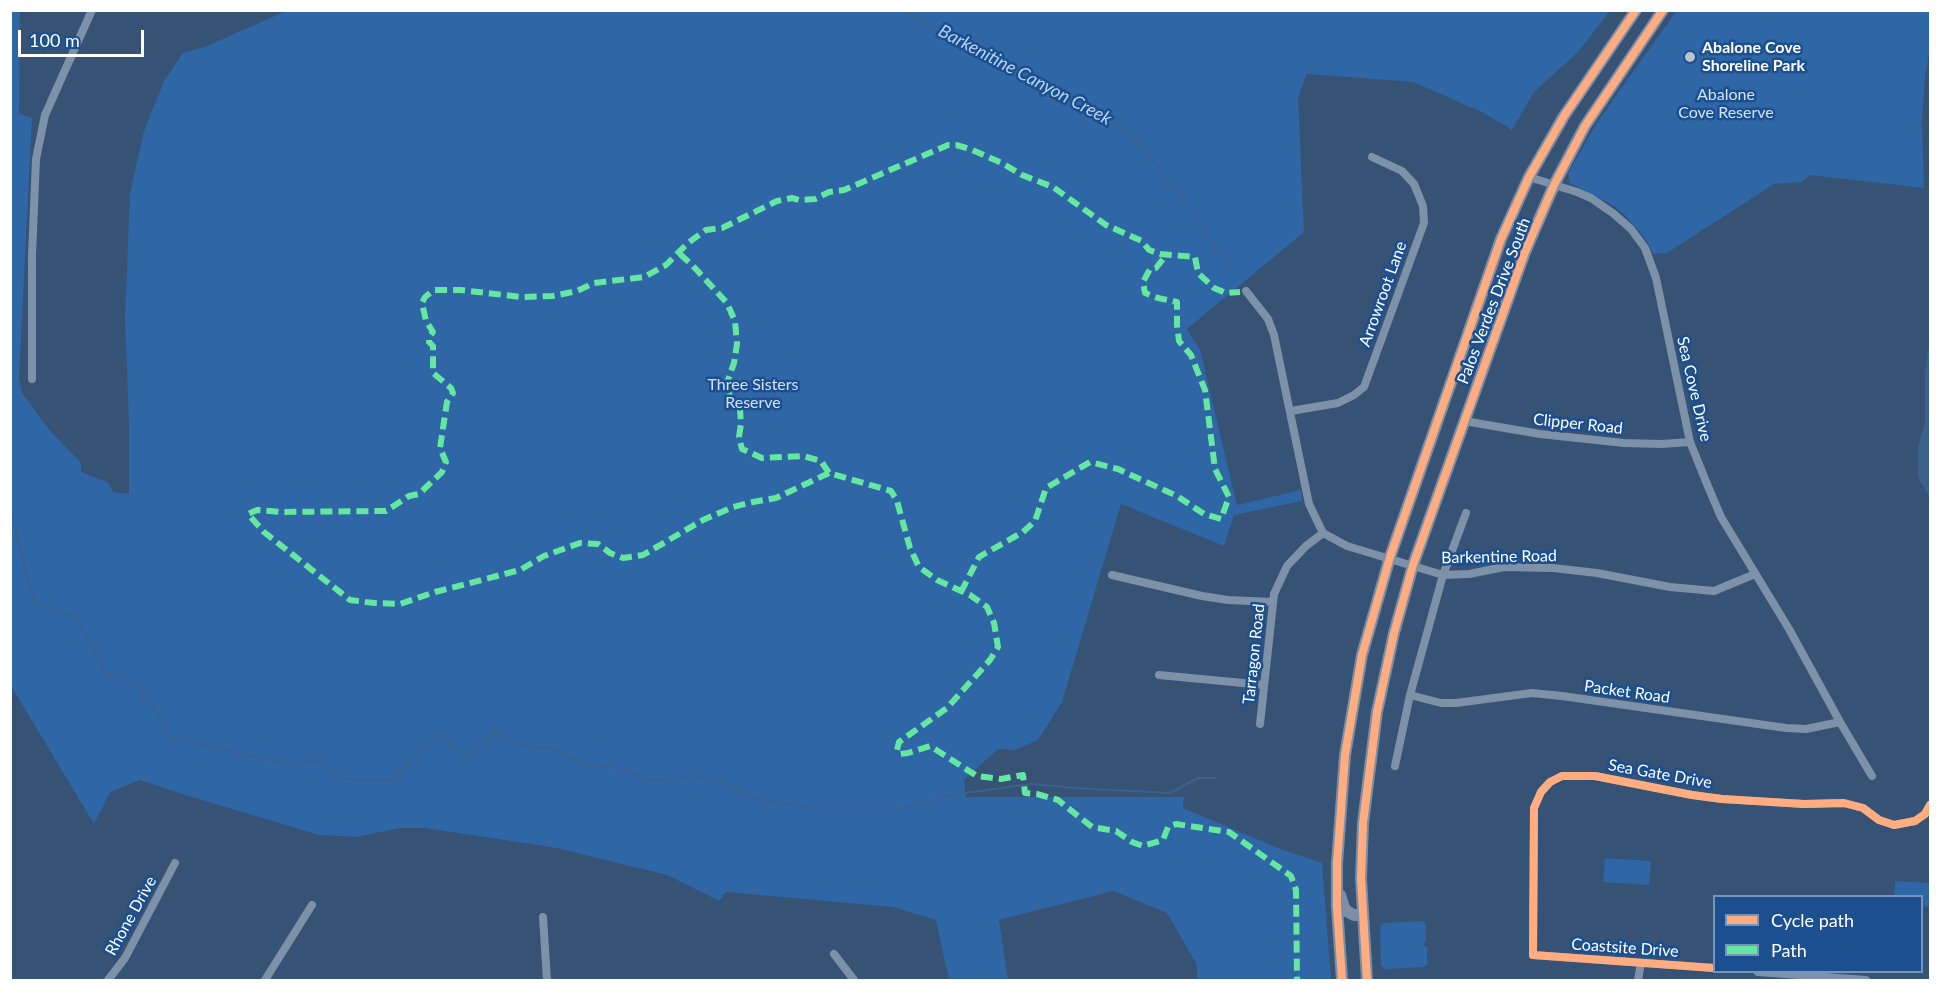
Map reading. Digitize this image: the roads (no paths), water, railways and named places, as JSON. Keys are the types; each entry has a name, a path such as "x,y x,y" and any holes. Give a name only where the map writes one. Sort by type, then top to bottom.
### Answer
{"main road":[{"name":"Palos Verdes Drive South","path":"1342,981 1337,906 1338,852 1345,754 1362,655 1390,558 1501,240 1529,177 1564,116 1636,10"},
{"name":"Palos Verdes Drive South","path":"1367,981 1362,878 1363,822 1377,712 1394,633 1413,565 1525,252 1554,185 1585,126 1664,10"},
{"path":"1338,852 1340,897 1344,908 1354,915 1363,915"}],"street":[{"path":"32,379 32,256 36,159 45,115 92,10"},
{"name":"Arrowroot Lane","path":"1291,411 1338,403 1364,387 1424,223 1423,206 1414,184 1402,171 1372,157"},
{"name":"Sea Cove Drive","path":"1529,177 1584,195 1614,214 1631,229 1645,248 1656,278 1690,442 1721,517 1872,776"},
{"path":"1246,291 1268,319 1271,327 1291,411 1309,504 1323,534"},
{"name":"Clipper Road","path":"1464,421 1540,434 1624,442 1661,444 1690,442"},
{"path":"1395,766 1410,695 1443,575 1466,513"},
{"name":"Barkentine Road","path":"1323,534 1347,546 1443,575 1470,574 1504,567 1553,568 1714,591 1755,574"},
{"name":"Tarragon Road","path":"1260,724 1274,594 1287,566 1306,546 1323,534"},
{"path":"1112,575 1202,596 1273,602"},
{"path":"1159,675 1264,685"},
{"name":"Packet Road","path":"1410,695 1441,703 1456,703 1532,693 1786,728 1806,729 1840,722"},
{"name":"Sea Gate Drive","path":"1533,955 1534,808 1541,792 1550,782 1562,776 1610,778 1692,795 1760,802 1844,803 1863,808 1879,820 1894,825 1915,821 1925,813 1930,805"},
{"name":"Rhone Drive","path":"108,981 125,958 175,863"},
{"path":"265,981 312,905"},
{"path":"543,917 547,981"},
{"path":"834,954 854,981"},
{"name":"Coastsite Drive","path":"1533,955 1713,968"},
{"path":"1638,981 1641,963"},
{"path":"1770,973 1866,981"}],"waterway":[{"name":"Barkenitine Canyon Creek","path":"901,10 940,33 1035,76 1108,115 1144,148 1229,263"},
{"path":"10,509 34,602 76,617 106,672 138,684 172,736 193,743 284,763 317,761 341,779 392,780 439,734 467,756 496,732 505,738 533,748 553,749 585,765 621,768 651,781 696,776 722,783 755,799 821,809 899,809 957,794 1031,784 1170,793 1198,778 1215,778"}],"place":[{"name":"Abalone Cove Shoreline Park","path":"1690,57"}],"park label":[{"name":"Abalone Cove Reserve","path":"1726,104"},
{"name":"Three Sisters Reserve","path":"753,394"}]}
